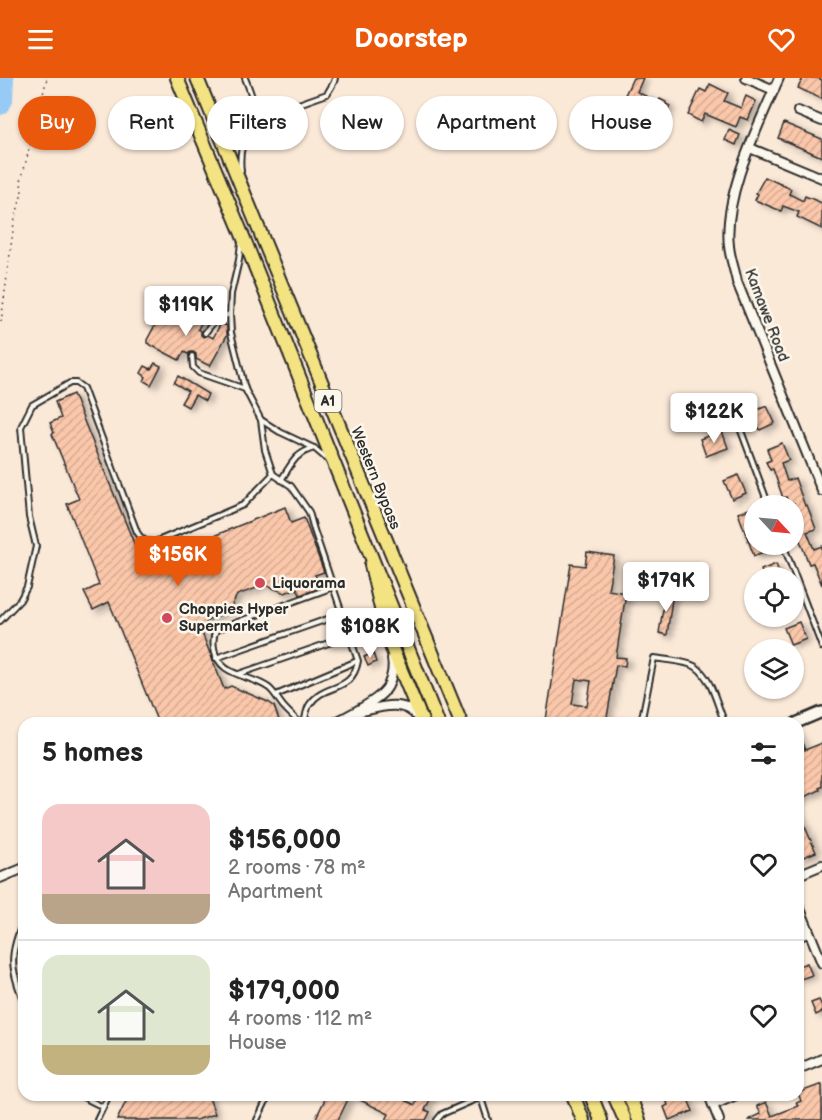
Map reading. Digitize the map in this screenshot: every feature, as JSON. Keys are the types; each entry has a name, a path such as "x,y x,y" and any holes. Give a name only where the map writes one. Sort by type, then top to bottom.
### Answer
{"main road":[{"name":"A1","path":"177,78 436,717"},
{"name":"Western Bypass","path":"197,78 459,717"},
{"path":"365,542 388,639 420,717"},
{"path":"575,1101 583,1120"},
{"path":"593,1101 601,1120"},
{"path":"616,1101 624,1120"},
{"path":"631,1101 639,1120"}],"street":[{"path":"746,78 774,90"},
{"name":"Kamawe Road","path":"779,78 732,195 729,246 737,282 822,491"},
{"path":"798,111 822,122"},
{"path":"750,148 822,178"},
{"path":"346,717 388,688 394,668 388,639"},
{"path":"354,713 402,706 417,717"},
{"path":"804,720 822,712"},
{"path":"804,872 822,865"},
{"path":"0,878 18,870"},
{"path":"804,919 822,963"},
{"path":"804,934 809,932"},
{"path":"804,1066 822,1059"},
{"path":"711,1101 719,1120"},
{"path":"713,1105 722,1101"}],"lane":[{"path":"245,78 252,96"},
{"path":"308,101 327,94 335,78"},
{"path":"242,150 240,169 246,195"},
{"path":"242,234 231,294 230,314 231,333 245,389 261,420 265,450 273,474 291,486 309,512 358,661 356,672 349,680 321,694 310,703 304,717"},
{"path":"205,333 216,319 230,314"},
{"path":"192,356 193,367 199,373 245,389"},
{"path":"0,621 20,600 27,587 36,546 29,517 21,427 32,405 70,383 76,383 83,388 137,532 146,542 155,542 243,505 273,474"},
{"path":"261,420 314,448 336,470"},
{"path":"737,420 765,495"},
{"path":"281,480 295,458 314,448"},
{"path":"787,555 822,647"},
{"path":"295,717 282,706 270,688 226,670 216,658 213,635 216,630 333,587"},
{"path":"216,658 342,614"},
{"path":"238,675 349,636"},
{"path":"643,717 654,658 696,667 708,680 723,717"},
{"path":"276,696 358,661"},
{"path":"18,934 12,961 18,988"},
{"path":"91,1101 103,1107"},
{"path":"97,1120 106,1101"},
{"path":"257,1120 266,1101"},
{"path":"437,1120 442,1114 469,1101"},
{"path":"482,1101 488,1120"}],"path":[{"path":"1,322 14,223 22,193 21,181 47,78"}],"building":[{"path":"633,78 643,78 637,92 645,96 625,95"},
{"path":"803,78 822,80 822,99 798,88"},
{"path":"710,84 728,93 724,101 741,108 746,96 756,101 748,120 740,117 736,127 705,114 701,122 688,115 700,89 706,92"},
{"path":"784,123 822,139 822,157 778,138"},
{"path":"729,130 740,135 736,145 725,140"},
{"path":"765,177 791,189 789,194 803,201 805,196 822,203 822,229 797,217 799,212 783,206 781,211 755,200 758,194 756,193"},
{"path":"184,309 203,319 198,329 204,337 208,335 213,338 221,323 227,326 227,335 210,366 196,359 196,354 193,352 188,354 184,352 179,360 147,343 155,325 152,323 158,312 173,320 178,311 182,313"},
{"path":"155,363 161,366 151,385 144,381 146,377 141,373 145,366 151,369"},
{"path":"178,376 208,394 205,401 195,395 188,407 181,403 188,391 174,383"},
{"path":"73,394 138,553 164,543 169,554 285,507 291,523 304,518 324,572 315,575 320,588 300,595 297,588 285,593 265,585 237,595 228,613 207,621 202,633 224,689 231,686 268,702 274,706 278,717 156,717 109,602 93,610 84,592 99,585 67,504 79,499 52,434 54,433 50,423 61,418 55,402"},
{"path":"767,406 775,423 760,430 752,412"},
{"path":"722,431 728,448 706,456 700,439"},
{"path":"782,443 789,460 781,463 787,481 795,478 801,495 782,495 773,469 770,470 766,462 771,460 767,449"},
{"path":"738,475 746,493 732,499 724,481"},
{"path":"804,503 805,506 807,505 816,529 807,532 814,549 822,546 822,585 813,563 809,564 804,551"},
{"path":"744,511 744,529 738,513"},
{"path":"587,552 614,556 608,590 626,593 616,657 626,658 625,666 616,665 607,717 546,717 571,564 585,566","holes":["576,679 591,681 587,706 572,704"]},
{"path":"666,591 673,592 667,635 659,633"},
{"path":"801,627 806,639 789,639 784,628"},
{"path":"373,653 376,662 368,666 364,657"},
{"path":"822,743 822,787 819,788 820,790 804,797 804,747 805,750"},
{"path":"804,825 816,852 804,857"},
{"path":"807,963 812,975 804,978 804,964"},
{"path":"819,1000 822,1012 816,1015 811,1003"},
{"path":"822,1084 822,1120 748,1120 761,1114 757,1106 766,1102 772,1116 798,1106 796,1103 804,1101 804,1091"},
{"path":"126,1101 210,1101 215,1114 196,1120 117,1120"},
{"path":"324,1101 347,1101 338,1120 315,1120"},
{"path":"362,1101 407,1101 415,1105 417,1101 429,1101 425,1110 430,1112 426,1120 386,1120 389,1114"},
{"path":"666,1101 689,1101 693,1111 669,1120 664,1107 668,1105"}],"waterway":[{"path":"0,106 4,100 5,78"}],"place":[{"name":"Liquorama","path":"260,583"},
{"name":"Choppies Hyper Supermarket","path":"167,618"}]}
